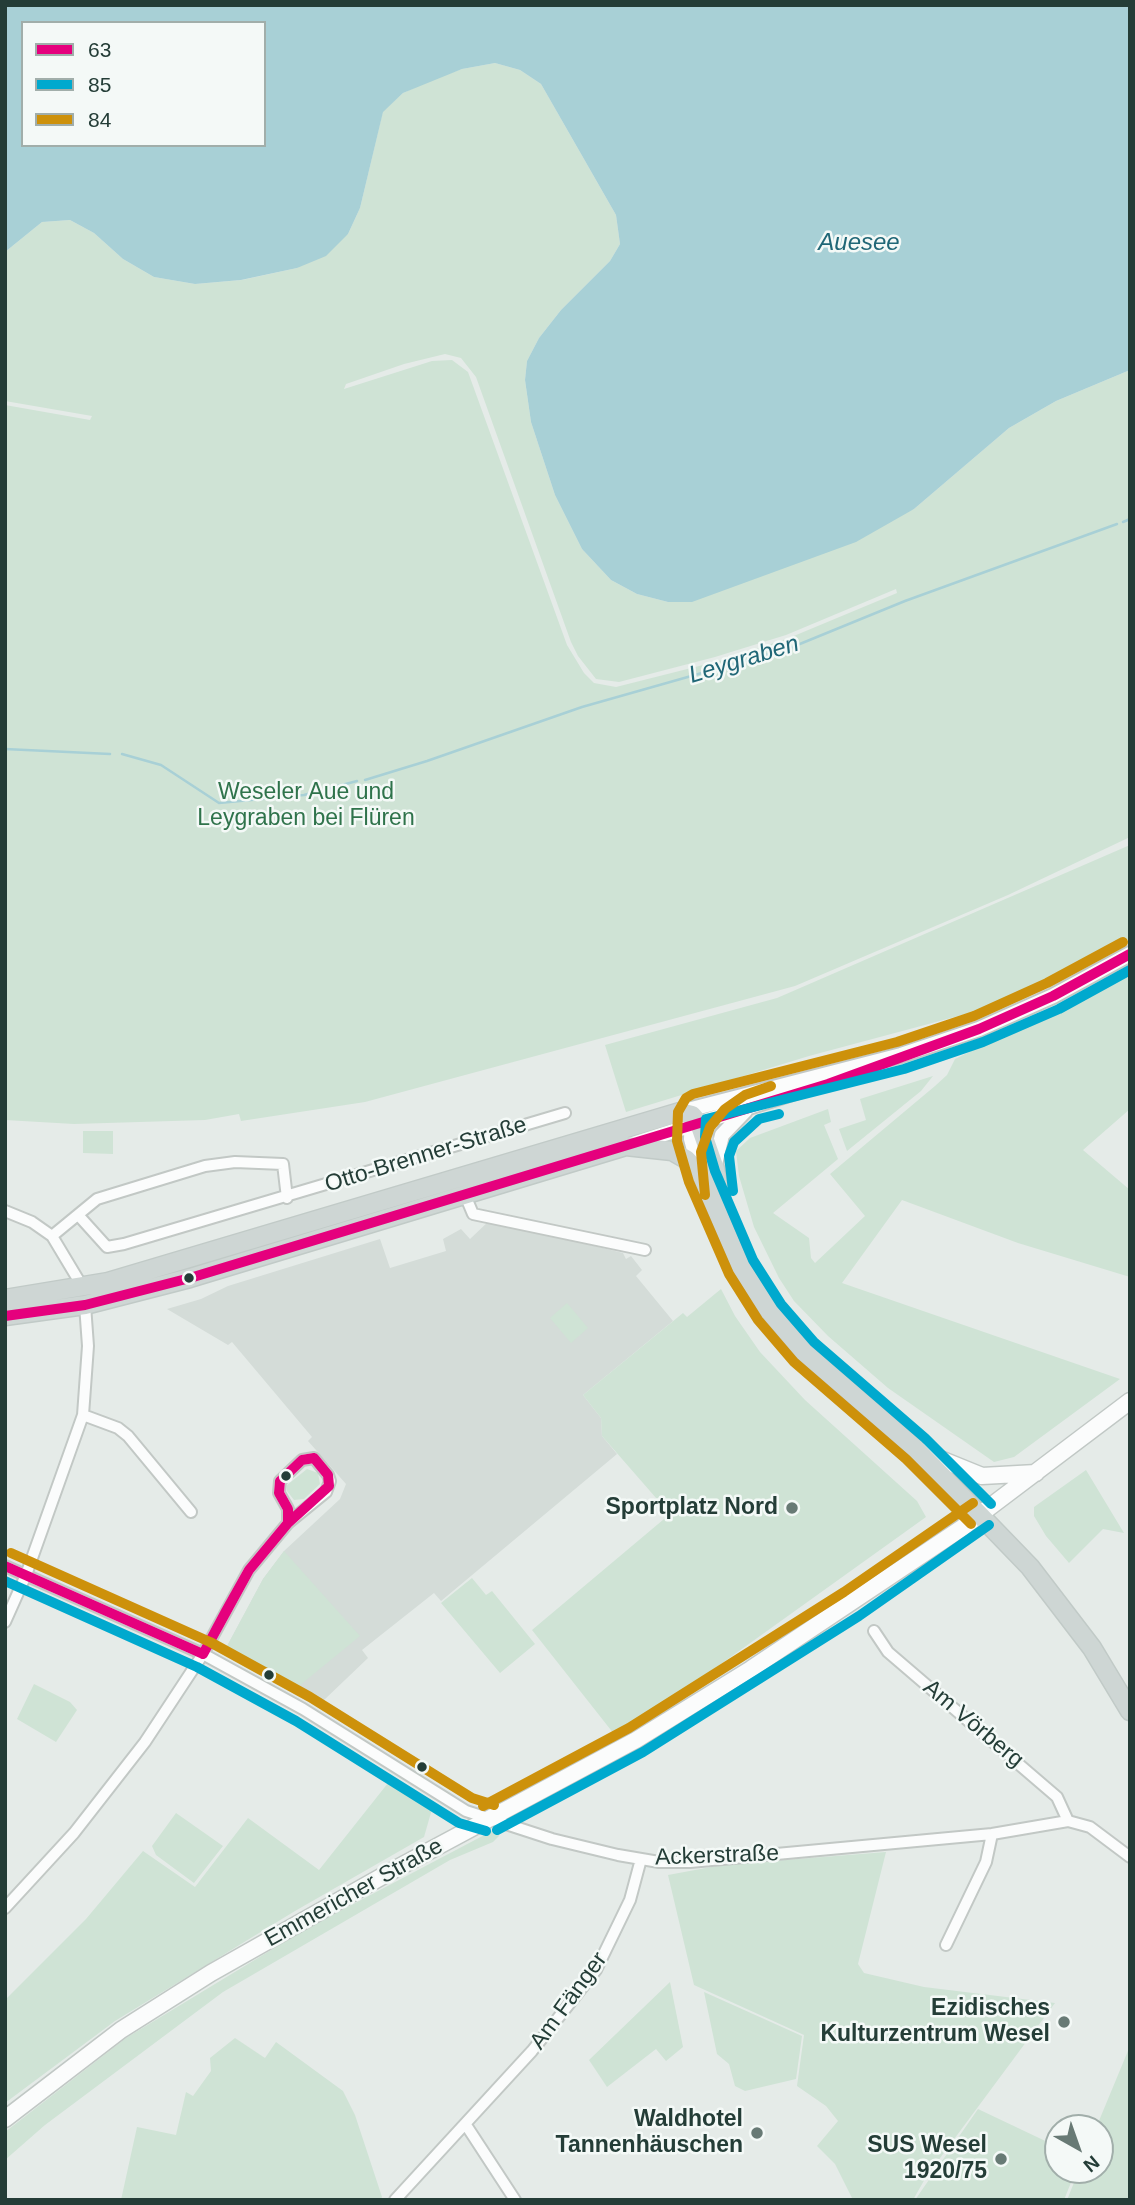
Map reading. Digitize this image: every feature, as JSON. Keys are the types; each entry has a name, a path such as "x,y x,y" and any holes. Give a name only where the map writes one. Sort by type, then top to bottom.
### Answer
{"main road":[{"path":"5,1298 82,1286 205,1254 692,1116 741,1267 770,1312 804,1352 916,1449 981,1514 1056,1598 1093,1648 1130,1711"},
{"path":"5,1317 85,1305 190,1278 626,1146 672,1151 708,1172"},
{"path":"82,1286 85,1305"},
{"name":"Emmericher Straße","path":"5,2119 121,2030 211,1973 648,1732 852,1604 981,1514 1130,1401"},
{"path":"916,1449 982,1476 1036,1473"}],"street":[{"path":"626,1146 692,1116 901,1055 979,1029 1053,996 1130,954"},
{"path":"692,1116 753,1106 828,1084 901,1055"},
{"path":"708,1172 722,1135 734,1120 753,1106"},
{"name":"Otto-Brenner-Straße","path":"79,1216 107,1247 287,1198 565,1113"},
{"path":"52,1236 97,1199 205,1166 235,1162 283,1164 287,1198"},
{"path":"465,1195 473,1214 645,1250"},
{"path":"5,1211 32,1222 52,1236 82,1286"},
{"path":"5,1622 26,1575 83,1415 88,1346 85,1305"},
{"path":"83,1415 106,1422 128,1437 191,1512"},
{"path":"5,1908 82,1823 145,1742 203,1654 249,1570 288,1523 329,1486 328,1475 314,1458 302,1460 280,1481 279,1493 288,1509 288,1523"},
{"name":"Ackerstraße","path":"5,1566 203,1654 312,1715 466,1811 552,1839 641,1859 690,1862 992,1835 1068,1821"},
{"name":"Am Vörberg","path":"874,1631 888,1651 1057,1797 1068,1821"},
{"path":"1068,1821 1090,1827 1130,1857"},
{"path":"946,1945 986,1862 992,1835"},
{"name":"Am Fänger","path":"395,2200 467,2125 532,2051 596,1970 626,1910 641,1859"},
{"path":"467,2125 515,2200"}],"shaded area":[{"path":"490,1220 623,1253 626,1259 631,1256 642,1270 636,1276 673,1321 583,1395 601,1418 602,1436 617,1454 441,1601 434,1593 362,1650 368,1658 323,1701 226,1648 263,1579 284,1551 340,1499 346,1484 308,1441 312,1437 232,1342 228,1345 167,1309 201,1299 228,1286 380,1239 390,1268 446,1251 443,1239 461,1229 470,1239"}],"green space":[{"name":"Weseler Aue und Leygraben bei Flüren","path":"495,63 520,70 541,84 616,215 620,244 610,261 561,310 539,338 527,361 525,380 531,422 555,495 582,549 611,580 637,594 668,602 914,509 1009,428 1056,401 1130,370 1130,837 1008,895 795,986 365,1102 241,1121 239,1114 205,1120 74,1124 5,1120 5,405 90,420 92,416 5,401 5,252 42,222 70,220 94,233 123,259 154,277 195,284 242,280 297,268 348,234 360,208 383,111 403,93 462,69","holes":["445,354 461,358 476,377 571,642 596,679 619,682 715,657 786,635 896,589 897,593 789,638 719,661 616,687 594,683 584,673 567,645 468,372 452,360 432,361 344,389 346,384 404,364"]},
{"path":"1130,845 1130,938 1110,949 1027,991 977,1011 809,1056 626,1112 605,1045 777,998"},
{"path":"1130,968 1130,1109 1083,1150 1130,1190 1130,1277 1018,1243 902,1200 842,1283 1120,1379 1014,1457 994,1462 888,1388 828,1336 794,1301 779,1278 754,1227 739,1176 736,1151 750,1138 828,1109 831,1122 824,1125 838,1159 773,1213 809,1238 811,1258 815,1263 865,1216 830,1174 947,1075 955,1059 1052,1011"},
{"path":"933,1076 921,1091 847,1151 839,1129 866,1120 860,1099"},
{"path":"83,1131 113,1131 113,1154 83,1153"},
{"name":"Sportplatz Nord","path":"721,1289 735,1316 760,1352 805,1400 917,1501 926,1517 693,1684 614,1734 532,1630 670,1514 602,1436 601,1418 583,1395 683,1313 687,1317"},
{"path":"567,1303 588,1328 571,1343 550,1318"},
{"path":"307,1469 318,1473 320,1484 304,1499 294,1500 287,1491 287,1485"},
{"path":"1086,1470 1124,1533 1103,1529 1069,1563 1046,1536 1034,1516 1034,1507"},
{"path":"284,1551 360,1636 299,1686 226,1648 263,1579"},
{"path":"472,1578 486,1595 492,1591 535,1644 500,1673 441,1603"},
{"path":"34,1684 70,1702 77,1710 56,1742 17,1719"},
{"path":"392,1778 432,1809 424,1837 295,1911 115,2021 5,2103 5,2000 86,1919 143,1851 195,1887 248,1818 319,1870"},
{"path":"176,1813 223,1846 194,1883 156,1855 152,1846"},
{"path":"492,1831 497,1831 499,1836 493,1842 450,1860 223,1992 45,2125 5,2160 5,2132 126,2038 304,1930"},
{"path":"886,1852 858,1964 864,1973 924,1987 1055,2003 926,2177 913,2200 853,2200 835,2164 817,2146 838,2121 826,2106 797,2086 804,2035 694,1985 668,1875 722,1865"},
{"path":"670,1982 683,2047 666,2061 656,2049 607,2087 589,2060"},
{"path":"704,1992 802,2036 796,2079 745,2091 735,2086 729,2064 717,2054"},
{"path":"235,2038 265,2058 276,2042 343,2091 355,2115 382,2197 380,2200 121,2200 137,2127 176,2135 186,2092 193,2096 211,2071 210,2058"},
{"path":"1130,2046 1130,2200 1067,2200 1073,2184 1114,2184 1114,2114 1102,2114"},
{"name":"SUS Wesel 1920/75","path":"978,2109 1044,2140 1044,2184 1070,2184 1064,2200 915,2200"}],"water":[{"name":"Auesee","path":"5,5 1130,5 1130,370 1056,401 1009,428 914,509 856,542 692,602 668,602 637,594 611,580 582,549 555,495 531,422 525,380 527,361 539,338 561,310 610,261 620,244 616,215 541,84 520,70 495,63 462,69 403,93 383,112 360,208 348,234 326,256 297,268 241,280 195,284 154,277 123,259 94,233 70,220 42,222 5,252"}],"waterway":[{"path":"1123,522 1130,519"},
{"name":"Leygraben","path":"365,780 582,707 790,648 905,601 1117,524"},
{"name":"Leygraben","path":"5,749 110,754"},
{"name":"Leygraben","path":"122,754 161,765 219,803 304,795 357,781"}],"transit line":[{"name":"84","path":"971,1524 906,1459 794,1362 758,1320 729,1274 689,1182 677,1141 678,1112 686,1098 693,1094 897,1042 974,1016 1047,983 1123,942"},
{"name":"63","path":"5,1316 85,1305 190,1278 828,1084 979,1029 1053,996 1130,954"},
{"name":"85","path":"991,1504 925,1438 814,1342 781,1304 753,1260 715,1171 705,1137 706,1119 904,1069 983,1042 1059,1009 1130,970"},
{"name":"84","path":"705,1195 701,1152 710,1127 725,1109 745,1095 771,1086"},
{"name":"85","path":"733,1191 729,1156 734,1142 759,1119 779,1114"},
{"name":"63","path":"314,1458 328,1475 329,1486 288,1523 288,1509 279,1493 280,1481 302,1460 314,1458"},
{"name":"84","path":"483,1806 629,1728 844,1592 973,1503"},
{"name":"63","path":"249,1570 288,1523"},
{"name":"63","path":"249,1570 288,1523"},
{"name":"85","path":"497,1830 643,1752 859,1616 989,1525"},
{"name":"84","path":"11,1553 210,1642 310,1697 472,1798 494,1805"},
{"name":"63","path":"5,1566 203,1654"},
{"name":"63","path":"249,1570 203,1654 226,1611 249,1570"},
{"name":"85","path":"5,1581 197,1667 296,1721 459,1823 486,1831"}],"place":[{"name":"Sportplatz Nord","path":"792,1508"},
{"name":"Ezidisches Kulturzentrum Wesel","path":"1064,2022"},
{"name":"Waldhotel Tannenhäuschen","path":"757,2133"},
{"name":"SUS Wesel 1920/75","path":"1001,2159"}]}
